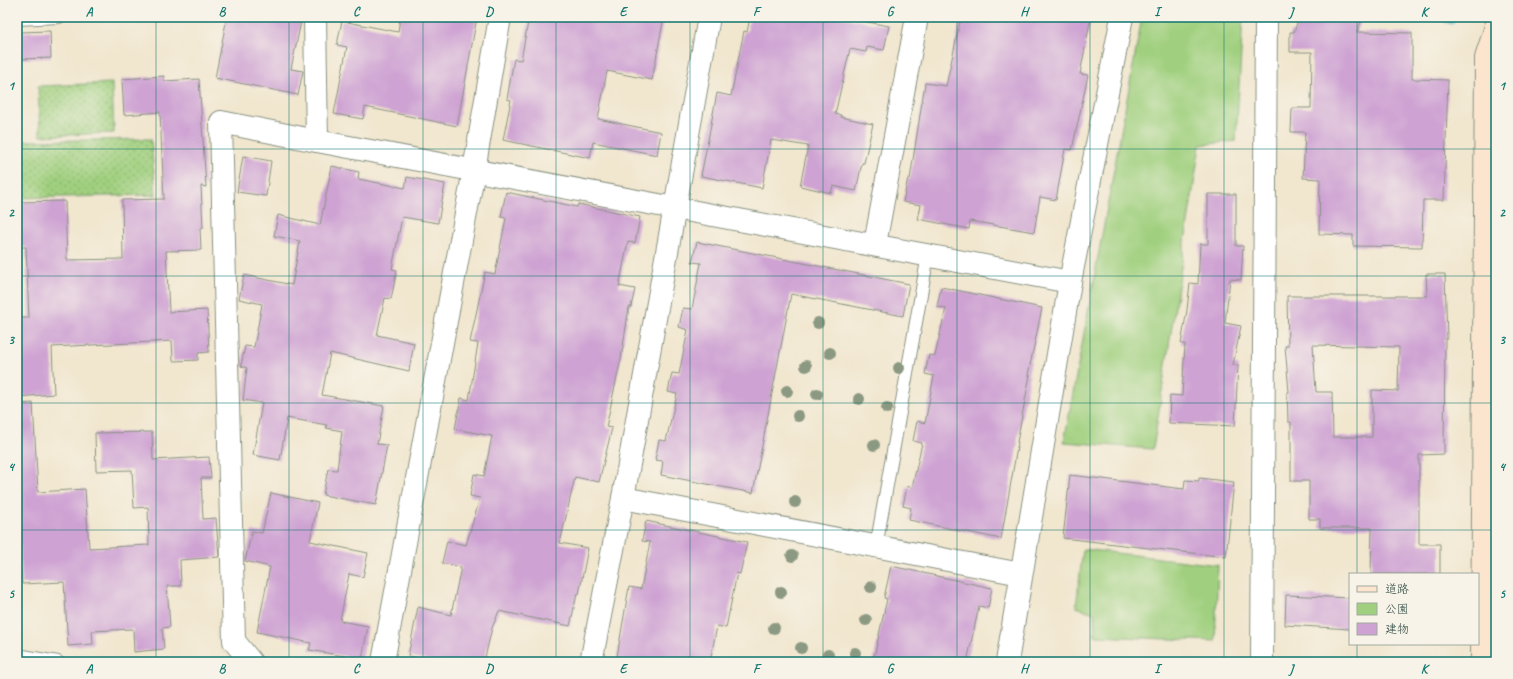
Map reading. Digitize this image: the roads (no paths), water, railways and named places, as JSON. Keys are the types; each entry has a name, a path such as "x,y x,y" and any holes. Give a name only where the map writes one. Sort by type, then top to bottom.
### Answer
{"street":[{"path":"315,17 317,142"},
{"path":"383,662 474,170 500,17"},
{"path":"591,662 623,498 709,17"},
{"path":"875,244 917,17"},
{"path":"1007,662 1070,282 1122,17"},
{"path":"1262,662 1266,17"},
{"path":"1482,662 1486,58 1496,26"},
{"path":"251,662 234,641 220,122 317,142 875,244 1070,282"},
{"path":"623,498 1021,574"}],"lane":[{"path":"17,19 58,17"},
{"path":"876,547 928,255"},
{"path":"17,655 58,662"}],"waterway":[{"path":"1441,17 1451,21"}]}
